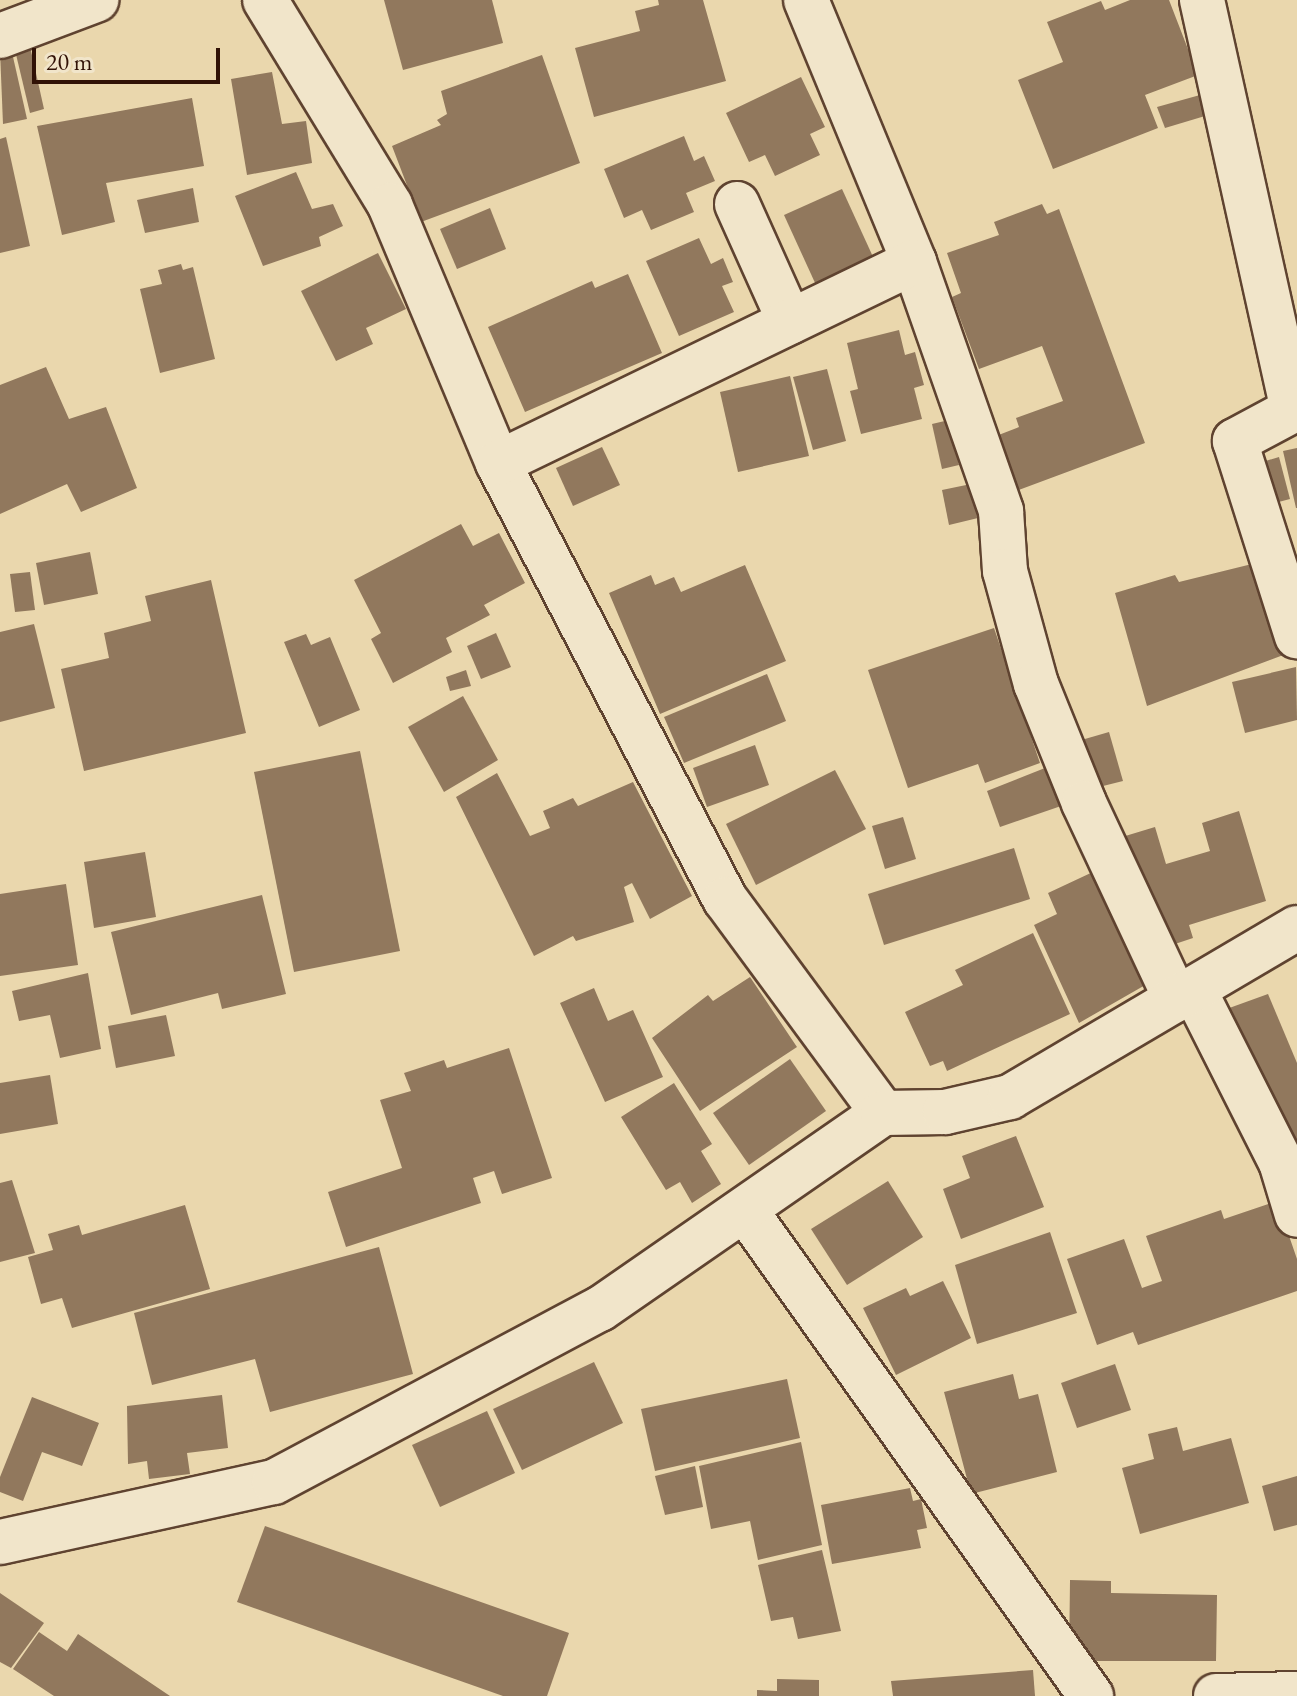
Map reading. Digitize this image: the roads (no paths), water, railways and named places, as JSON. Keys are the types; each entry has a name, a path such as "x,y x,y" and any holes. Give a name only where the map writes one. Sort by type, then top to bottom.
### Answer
{"street":[{"path":"265,0 390,205 498,463 725,899 883,1113"},
{"path":"806,0 914,262 1001,511 1005,571 1036,684 1084,803 1185,994 1281,1162 1297,1215"},
{"path":"1202,0 1293,410 1235,441 1297,636"},
{"path":"0,36 71,4"},
{"path":"737,204 790,322"},
{"path":"498,463 914,262"},
{"path":"0,1542 274,1482 600,1309 883,1113 945,1112 1010,1097 1297,928"},
{"path":"745,1210 1091,1696"},
{"path":"1216,1696 1297,1694"}]}
